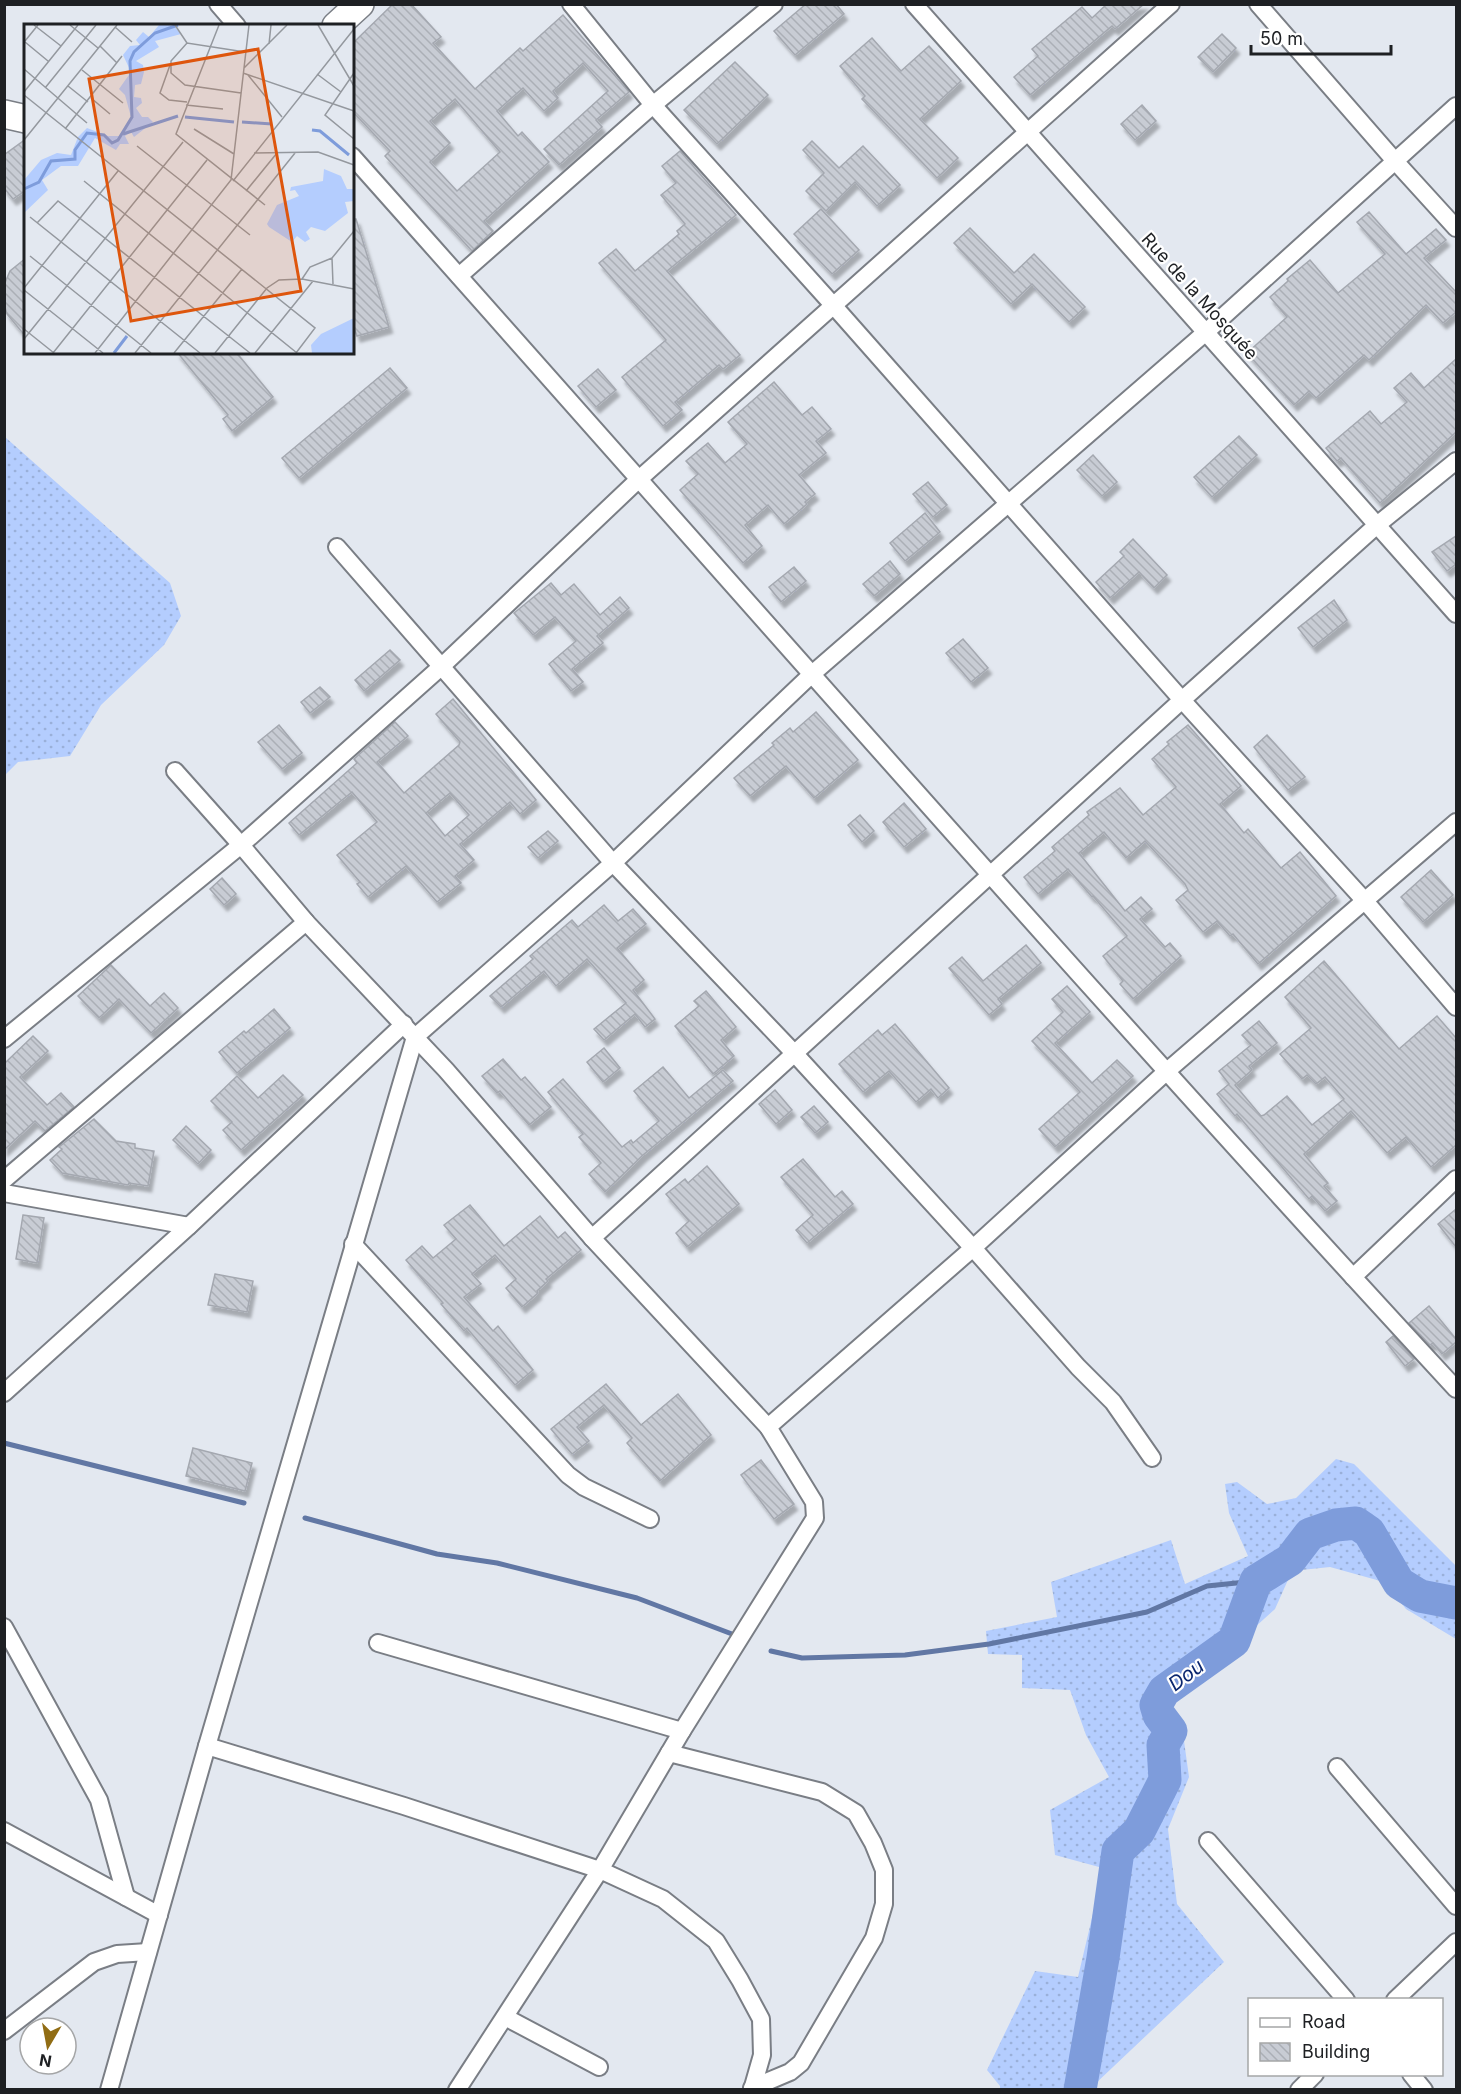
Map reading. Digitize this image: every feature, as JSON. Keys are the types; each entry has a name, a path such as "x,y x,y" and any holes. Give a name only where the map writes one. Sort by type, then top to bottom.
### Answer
{"main road":[{"path":"338,24 360,4"},
{"path":"4,114 24,119"}],"street":[{"path":"218,4 235,24"},
{"path":"571,4 653,105 1182,700 1365,901 1456,1007"},
{"path":"459,276 653,105 774,4"},
{"name":"Rue de la Mosquée","path":"914,4 1456,614"},
{"path":"4,1040 241,845 442,666 639,480 1171,4"},
{"path":"1258,4 1456,228"},
{"path":"4,1393 409,1031 614,863 812,674 1206,332 1456,106"},
{"path":"354,158 1167,1071 1456,1389"},
{"path":"592,1238 1182,700 1377,525 1456,460"},
{"path":"337,547 614,863 795,1054 973,1248 1078,1367 1113,1401 1152,1458"},
{"path":"175,771 306,922 446,1070 592,1238 768,1426 814,1502 815,1518 682,1731 600,1870 457,2090"},
{"path":"768,1426 973,1248 1167,1071 1456,822"},
{"path":"4,1180 306,922"},
{"path":"111,2089 148,1952 353,1244 409,1031"},
{"path":"1353,1277 1456,1179"},
{"path":"4,1193 189,1226"},
{"path":"353,1244 568,1475 584,1487 650,1519"},
{"path":"4,1627 99,1800 126,1897"},
{"path":"378,1643 682,1731"},
{"path":"207,1746 404,1806 600,1870 663,1899 716,1941 761,2019 762,2055 752,2089"},
{"path":"669,1753 822,1792 856,1813 873,1843 884,1870 884,1904 874,1938 801,2063 790,2072 752,2089"},
{"path":"1336,1767 1456,1906"},
{"path":"4,1830 159,1915"},
{"path":"1208,1842 1344,1998"},
{"path":"1397,1998 1456,1942"},
{"path":"4,2031 94,1962 117,1954 148,1952"},
{"path":"505,2017 599,2067"},
{"path":"1299,2090 1313,2076"},
{"path":"1413,2076 1424,2090"}],"shaded area":[{"path":"5,437 170,583 181,616 164,645 101,705 70,756 18,762 5,775"},
{"path":"1336,1459 1354,1464 1456,1566 1456,1639 1406,1609 1384,1582 1330,1567 1292,1571 1275,1609 1163,1710 1184,1741 1189,1777 1168,1829 1177,1904 1224,1962 1094,2085 1093,2089 1000,2089 987,2070 1035,1971 1078,1977 1095,1905 1105,1905 1110,1870 1055,1855 1050,1810 1109,1777 1086,1735 1070,1690 1022,1688 1022,1655 988,1654 986,1631 1057,1617 1051,1582 1171,1540 1185,1584 1248,1556 1229,1513 1225,1484 1237,1482 1267,1504 1296,1498"}],"building":[{"path":"393,4 411,4 441,37 433,43 475,89 520,48 523,51 563,15 629,92 596,120 602,127 559,165 544,149 608,91 583,63 553,91 558,98 544,111 523,88 497,111 518,136 522,132 549,162 484,221 493,231 472,251 385,156 390,151 354,113 354,42","holes":["455,99 500,152 457,191 430,162 450,143 430,121"]},
{"path":"806,4 836,4 844,14 795,55 774,31"},
{"path":"1107,4 1144,4 1115,29 1112,26 1030,95 1014,77 1038,56 1032,49 1082,7 1092,18"},
{"path":"1222,34 1236,48 1213,72 1198,57"},
{"path":"872,38 901,71 929,46 961,81 920,119 958,158 937,178 862,99 865,96 840,66"},
{"path":"735,62 768,95 717,144 684,110"},
{"path":"1142,105 1156,121 1135,140 1121,124"},
{"path":"24,140 24,191 13,199 4,188 4,155"},
{"path":"812,141 839,168 863,146 900,185 877,206 855,182 826,211 806,191 824,173 803,150"},
{"path":"680,151 736,215 667,271 740,355 723,369 719,365 675,402 682,410 663,426 622,377 666,340 599,263 616,249 635,271 679,234 677,231 685,224 661,195 676,183 662,166"},
{"path":"821,209 859,250 832,274 794,234"},
{"path":"1369,212 1406,254 1436,229 1446,240 1424,258 1456,292 1456,312 1443,323 1426,305 1369,360 1364,355 1316,398 1309,391 1294,405 1247,353 1287,317 1270,297 1310,260 1338,293 1385,254 1357,222"},
{"path":"354,219 356,219 389,327 357,336 354,328"},
{"path":"970,228 1014,273 1034,254 1085,307 1069,322 1032,284 1011,304 954,243"},
{"path":"24,260 24,335 7,314 4,304 4,285 10,271"},
{"path":"179,354 238,354 273,397 232,431 223,419 228,415"},
{"path":"1456,359 1456,432 1380,503 1341,458 1337,461 1326,448 1370,411 1381,424 1407,402 1394,388 1411,373 1424,388"},
{"path":"390,368 407,388 299,478 282,458"},
{"path":"598,369 616,390 596,407 578,386"},
{"path":"774,382 802,415 812,407 831,429 816,441 826,453 799,475 815,494 784,524 768,505 745,525 762,546 743,563 680,490 698,474 686,461 708,443 725,463 747,444 728,422"},
{"path":"1239,436 1257,455 1212,497 1194,477"},
{"path":"1093,455 1117,482 1102,496 1077,470"},
{"path":"928,482 947,505 933,517 913,494"},
{"path":"925,513 940,532 905,561 890,543"},
{"path":"1456,536 1456,564 1447,571 1432,552"},
{"path":"1133,539 1167,575 1154,588 1139,572 1110,598 1096,582 1124,556 1120,552"},
{"path":"890,561 900,574 874,596 863,584"},
{"path":"794,567 806,581 781,602 769,587"},
{"path":"551,583 561,595 574,584 600,615 620,597 629,608 597,636 603,643 572,669 583,682 571,691 549,664 576,641 555,617 533,635 514,613"},
{"path":"1334,600 1347,620 1313,647 1298,628"},
{"path":"963,639 988,668 971,682 946,653"},
{"path":"390,650 400,660 364,691 355,680"},
{"path":"320,687 330,697 310,713 301,702"},
{"path":"453,699 536,800 520,814 510,802 460,844 474,860 455,876 461,883 437,902 406,866 368,897 357,884 360,882 337,855 377,822 352,792 299,835 289,823 357,763 354,759 395,722 408,736 377,762 404,793 459,745 460,742 436,714","holes":["450,793 469,815 445,836 426,813"]},
{"path":"816,712 858,760 814,798 786,766 750,796 734,778 774,745 772,743 790,728 793,732"},
{"path":"279,725 302,753 282,769 258,742"},
{"path":"1188,725 1241,786 1220,804 1244,833 1248,829 1281,868 1300,852 1336,896 1258,964 1233,934 1230,936 1217,921 1203,932 1176,900 1188,890 1185,884 1145,841 1126,858 1104,832 1079,853 1125,911 1141,897 1152,909 1140,919 1165,947 1170,943 1181,956 1133,999 1120,984 1123,981 1103,956 1127,936 1093,896 1068,869 1038,894 1024,877 1055,851 1052,847 1089,815 1087,812 1120,788 1143,815 1176,787 1152,759 1169,744 1167,742"},
{"path":"1267,735 1305,777 1288,790 1254,747"},
{"path":"904,803 926,829 904,847 883,822"},
{"path":"860,815 874,831 862,842 848,825"},
{"path":"548,831 558,841 538,858 528,847"},
{"path":"1431,870 1453,895 1423,922 1401,897"},
{"path":"222,878 236,894 224,905 210,889"},
{"path":"604,905 618,921 633,909 646,924 617,948 644,980 633,990 655,1019 645,1027 635,1014 604,1040 594,1029 626,1003 587,959 556,986 544,971 501,1007 490,996 533,959 530,956 572,920 578,927"},
{"path":"1026,945 1041,963 998,999 1002,1004 989,1015 949,968 962,957 983,981"},
{"path":"1324,961 1399,1049 1437,1016 1456,1038 1456,1145 1431,1167 1406,1137 1387,1153 1351,1111 1304,1154 1328,1183 1324,1186 1337,1201 1325,1211 1312,1196 1309,1199 1237,1114 1235,1116 1217,1094 1229,1084 1219,1071 1251,1045 1242,1035 1259,1021 1277,1043 1249,1066 1252,1070 1235,1085 1261,1116 1287,1096 1312,1125 1344,1099 1325,1077 1316,1084 1307,1075 1302,1079 1280,1054 1311,1028 1285,997"},
{"path":"111,965 150,1006 164,993 178,1008 151,1033 119,999 99,1018 78,996"},
{"path":"1067,986 1090,1012 1055,1043 1092,1083 1117,1060 1133,1076 1055,1147 1039,1129 1080,1092 1032,1041 1063,1012 1052,999"},
{"path":"706,991 736,1027 721,1040 734,1056 713,1074 675,1026 699,1006 694,1001"},
{"path":"274,1009 290,1028 237,1073 219,1052"},
{"path":"895,1024 949,1088 938,1098 931,1089 916,1102 889,1071 863,1092 839,1064 878,1030 882,1035"},
{"path":"33,1036 48,1051 20,1077 47,1105 61,1093 74,1107 45,1131 35,1121 4,1150 4,1060 6,1062"},
{"path":"604,1048 620,1068 603,1082 587,1062"},
{"path":"503,1059 521,1080 525,1077 551,1107 529,1125 500,1091 497,1093 482,1076"},
{"path":"663,1067 689,1098 723,1070 733,1081 643,1155 605,1192 589,1174 601,1163 579,1137 583,1134 548,1092 563,1079 622,1147 631,1140 633,1143 659,1121 634,1091"},
{"path":"283,1075 303,1095 241,1150 223,1130 232,1122 211,1101 237,1076 258,1098"},
{"path":"775,1090 792,1110 776,1124 759,1104"},
{"path":"814,1106 828,1122 815,1133 801,1117"},
{"path":"94,1119 116,1141 135,1144 135,1148 154,1151 148,1186 129,1183 128,1185 62,1173 50,1160 62,1149 59,1147"},
{"path":"186,1126 211,1150 198,1164 173,1140"},
{"path":"803,1159 835,1197 842,1191 853,1204 807,1243 796,1230 813,1215 781,1177"},
{"path":"707,1166 739,1204 687,1247 676,1233 689,1221 666,1194 685,1179 688,1183"},
{"path":"470,1205 504,1246 540,1216 558,1238 565,1232 581,1250 546,1279 548,1281 537,1291 538,1293 522,1307 506,1288 516,1279 495,1255 472,1274 481,1284 464,1297 493,1331 498,1326 533,1370 515,1385 467,1328 464,1331 406,1260 422,1246 433,1258 456,1239 444,1225"},
{"path":"1456,1209 1456,1247 1438,1224"},
{"path":"23,1215 44,1218 37,1263 16,1259"},
{"path":"215,1274 253,1281 247,1312 208,1305"},
{"path":"1429,1306 1456,1339 1456,1342 1442,1354 1433,1343 1430,1345 1409,1323"},
{"path":"1393,1336 1414,1359 1405,1366 1386,1342"},
{"path":"606,1384 641,1425 678,1394 711,1435 660,1481 627,1443 632,1438 604,1405 577,1427 589,1441 572,1454 551,1429"},
{"path":"193,1448 252,1463 245,1491 186,1476"},
{"path":"761,1460 794,1504 774,1519 741,1475"}],"waterway":[{"path":"4,1443 244,1503"},
{"path":"305,1518 437,1554 497,1563 637,1598 732,1634"},
{"name":"Dou","path":"1080,2090 1103,1958 1118,1851 1139,1831 1165,1780 1163,1745 1171,1731 1159,1715 1156,1705 1164,1691 1234,1641 1256,1581 1290,1560 1310,1534 1336,1525 1356,1523 1369,1532 1399,1583 1420,1596 1456,1603"},
{"path":"771,1651 802,1658 905,1655 989,1644 1147,1612 1207,1586 1256,1581"}]}
